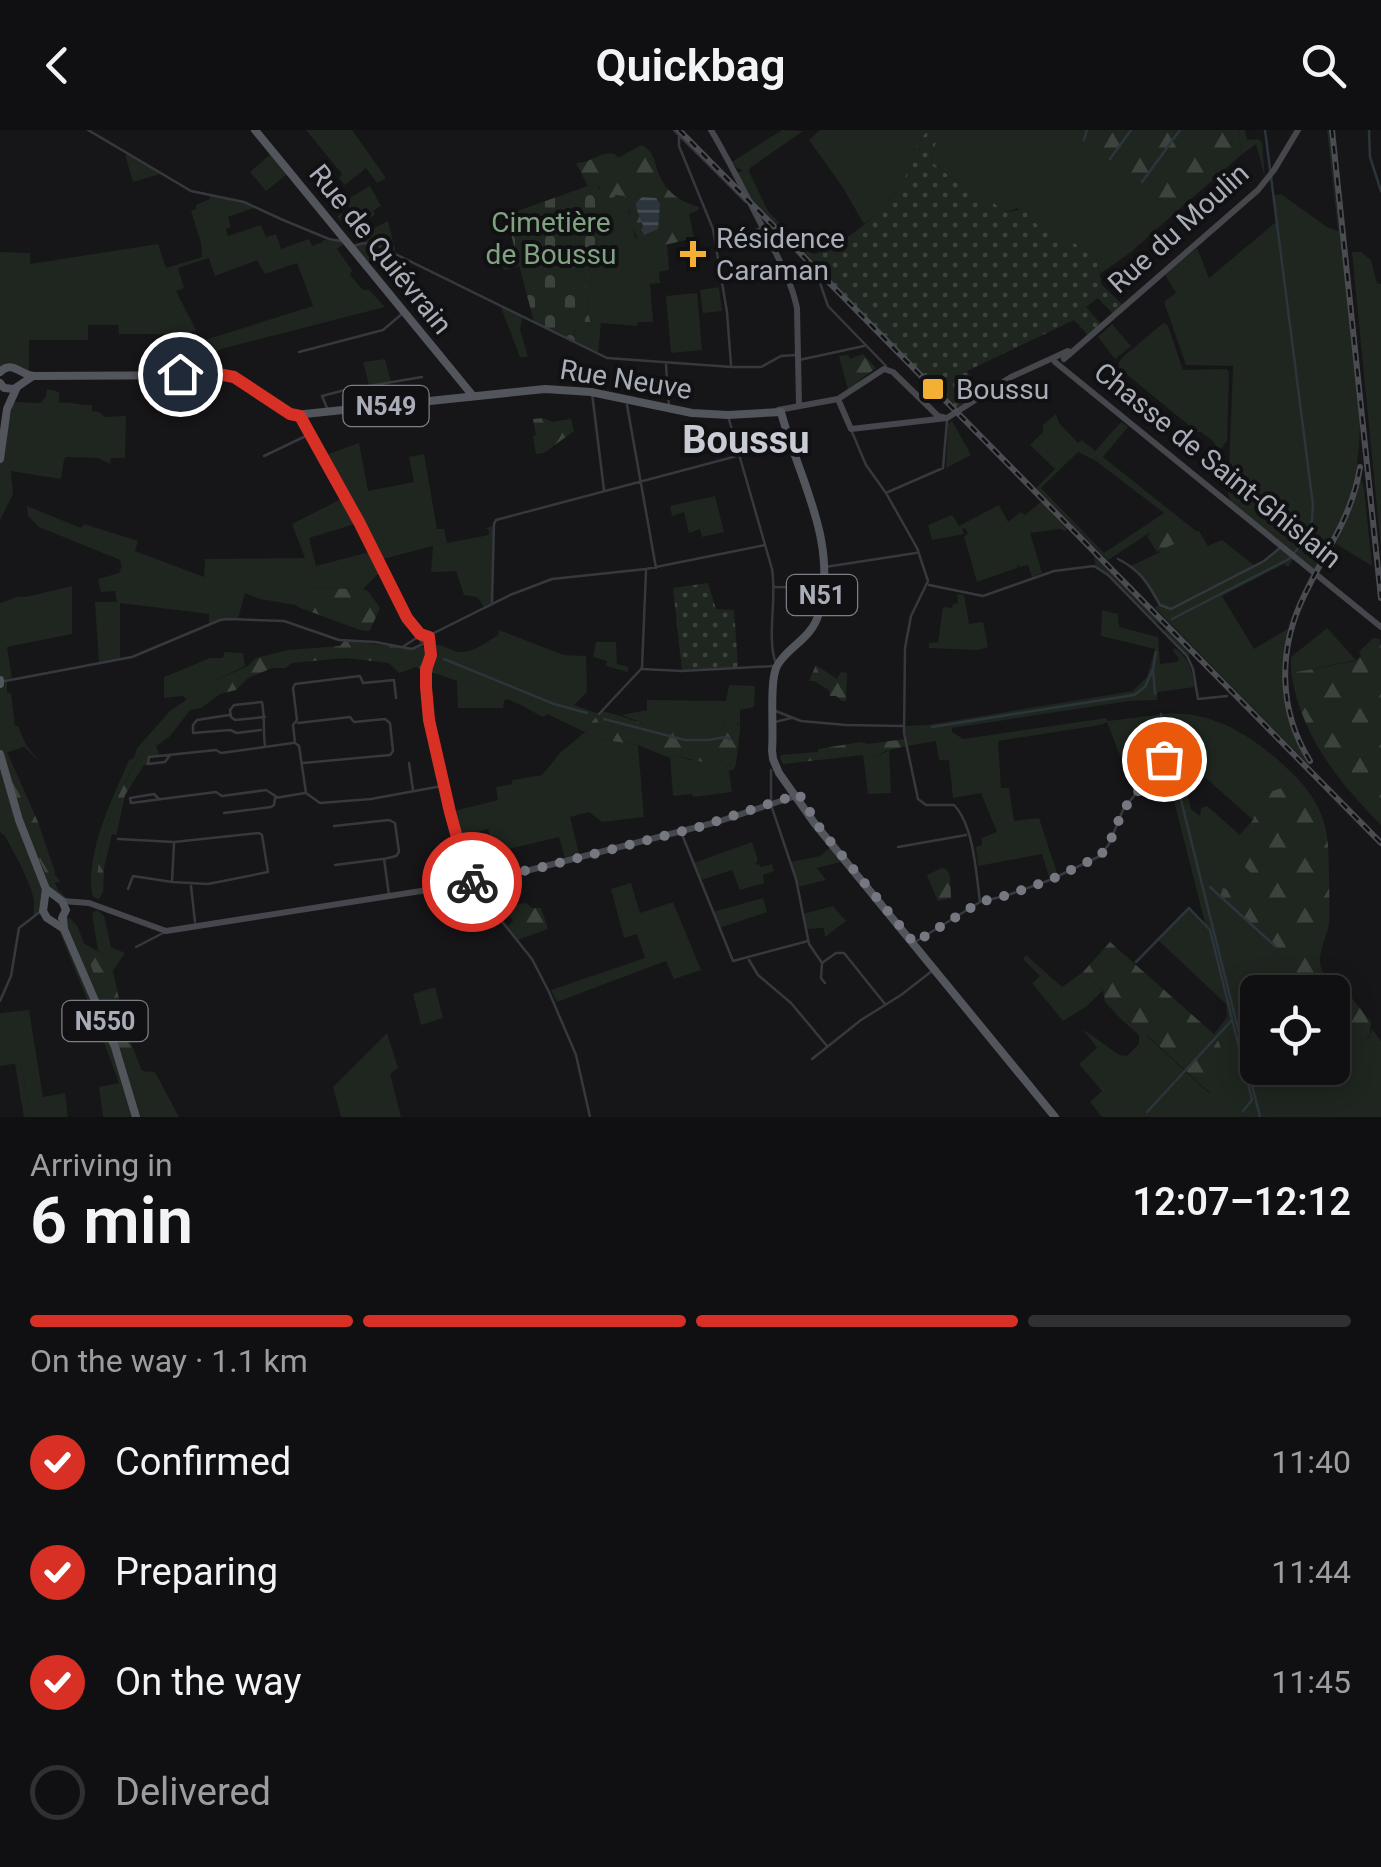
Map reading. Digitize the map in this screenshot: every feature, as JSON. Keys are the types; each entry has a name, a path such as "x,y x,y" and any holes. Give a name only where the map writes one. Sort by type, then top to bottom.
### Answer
{"main road":[{"name":"Rue de Quiévrain","path":"258,130 472,396"},
{"name":"Rue de Quiévrain","path":"258,130 349,243"},
{"path":"0,371 12,366 33,376 226,374 290,414 300,416"},
{"path":"0,459 8,409 20,372"},
{"path":"1,384 10,389 33,376"},
{"path":"1,384 8,409"},
{"name":"Rue Neuve","path":"300,416 544,389 591,392 686,412 778,413"},
{"name":"N51","path":"777,666 814,624 820,610 824,567 812,500 778,413"},
{"path":"777,666 774,755 797,796 1056,1117"},
{"path":"0,754 19,820 46,888 66,906 64,915 50,919 44,905 46,888"},
{"path":"44,905 51,898 60,900"},
{"name":"N550","path":"64,915 64,930 115,1047 136,1117"},
{"name":"N550","path":"50,919 64,930"}],"street":[{"path":"88,130 191,191 244,202 335,240 379,246 608,358 760,366 781,356 797,358 866,345"},
{"path":"674,130 754,210"},
{"path":"711,130 786,275 797,308 799,405"},
{"name":"Rue du Moulin","path":"851,429 947,418 1010,377 1059,360 1258,190 1298,130"},
{"path":"680,136 679,146 711,222 731,367"},
{"path":"716,245 762,228"},
{"path":"786,275 804,265 820,283 828,306 884,369 904,382 938,416 947,418 943,468 886,492"},
{"path":"299,352 383,330 404,312"},
{"path":"880,360 884,369"},
{"name":"Chasse de Saint-Ghislain","path":"1059,360 1073,376 1381,627"},
{"path":"666,362 668,408"},
{"path":"778,413 799,405 838,399 884,369"},
{"path":"330,413 322,396 422,377"},
{"path":"591,392 604,491"},
{"path":"778,413 797,392"},
{"path":"626,398 656,568"},
{"path":"838,399 866,465 886,492 919,552 928,584 906,632 904,726 918,799 926,804 956,806 974,854 980,902"},
{"path":"642,669 682,672 777,666 772,650 775,587 728,415"},
{"path":"300,416 414,627 424,636 431,655 426,677 427,709 464,863 472,883 524,947 549,992 576,1055 590,1117"},
{"path":"264,456 309,434"},
{"path":"492,603 496,520 740,455"},
{"path":"402,647 552,578 646,570 766,545"},
{"path":"1118,559 1137,570 1160,604 1171,609 1264,561 1282,546"},
{"path":"824,567 919,552"},
{"path":"928,584 983,596 1041,574 1096,567 1187,656 1198,699 1227,696"},
{"path":"599,714 642,669 646,570"},
{"path":"775,587 822,588"},
{"path":"1,681 140,654 228,619 284,621 336,640 412,649 426,643"},
{"path":"414,627 414,639"},
{"path":"424,636 426,643"},
{"path":"286,690 299,682 360,676 364,683 394,680 396,698"},
{"path":"294,688 298,724 350,717 354,722 388,720 393,750 390,754 302,763"},
{"path":"230,715 234,705 262,702 265,747"},
{"path":"774,710 790,718 828,724 904,726"},
{"path":"230,715 235,720 265,717"},
{"path":"230,715 197,720 193,733 263,730"},
{"path":"774,722 790,718"},
{"path":"297,720 293,725 295,743 299,746 306,793"},
{"path":"170,755 295,743"},
{"path":"914,943 980,902 1050,880 1100,856 1123,810 1166,754"},
{"path":"409,763 413,792"},
{"path":"771,770 771,805 796,879 809,944 822,963 824,982"},
{"path":"159,800 154,794 130,798 131,803 266,790 277,797 306,793 323,803 444,786"},
{"path":"60,900 95,905 166,931 472,883 680,831 797,796"},
{"path":"224,813 271,807 277,797"},
{"path":"334,826 392,821 397,828 399,852 384,859 335,866"},
{"path":"680,831 734,962 809,944"},
{"path":"898,847 968,834"},
{"path":"118,839 174,842 262,835 268,872 208,884 133,876 128,890"},
{"path":"172,882 174,842"},
{"path":"384,859 390,896"},
{"path":"190,884 196,926"},
{"path":"64,915 76,903"},
{"path":"0,1000 11,976 19,928 44,905"},
{"path":"34,917 50,919"},
{"path":"136,947 166,931"},
{"path":"822,963 842,952 884,1004"},
{"path":"748,958 758,975 791,1002 828,1046"},
{"path":"812,1059 934,969"}],"green space":[{"path":"306,130 352,130 386,178 377,183 366,168 345,185 339,178 342,174"},
{"path":"782,130 803,131 749,172 768,211 806,251 814,254 810,261 748,198 736,173 743,171 732,162"},
{"path":"820,130 928,130 916,146 898,190 864,224 809,140"},
{"path":"928,130 940,130 933,163 1008,212 1023,209 1035,223 1096,257 1102,285 1124,306 1114,315 1098,298 1086,307 1102,325 1089,336 1074,320 967,371 980,393 956,408 810,261 814,254 851,235 889,201 904,180 914,150"},
{"path":"940,130 1065,130 1176,212 1100,274 1096,258 1085,249 1035,223 1017,208 1008,212 933,163"},
{"path":"1065,130 1239,130 1241,155 1176,212"},
{"path":"1239,130 1245,130 1247,140 1262,142 1265,178 1256,144 1241,155"},
{"path":"1327,130 1360,416 1358,460 1350,497 1316,571 1231,502 1228,494 1233,366 1186,365 1164,302 1176,293 1165,275 1197,248 1209,278 1277,221 1273,196 1281,194 1338,231"},
{"path":"642,145 651,153 669,190 699,207 689,214 694,238 643,250 629,220 625,196 616,195 609,202 601,200 600,188 588,186 576,163 609,154 618,158"},
{"path":"273,152 290,172 266,191 250,172"},
{"path":"125,155 160,174 133,182"},
{"path":"596,185 602,192 601,200 625,196 635,237 643,249 667,244 669,270 659,272 660,283 650,284 653,322 638,322 637,326 601,323 598,353 575,341 574,322 590,322 582,259 597,203 588,186"},
{"path":"370,186 381,206 373,211 375,215 347,229 337,216 350,209 346,200"},
{"name":"Cimetière de Boussu","path":"588,186 613,253 582,259 590,322 574,322 575,341 534,322 506,215"},
{"path":"210,196 244,202 254,208 228,217 228,236 261,225 266,237 276,234 281,249 309,239 312,246 322,240 347,241 337,249 352,270 350,275 385,307 212,353 205,340 313,306 297,263 265,274 257,260 215,276 209,258 178,268 184,288 176,291 196,330 187,334 119,334 118,325 88,325 88,340 29,340 29,376 15,368 0,371 0,252 30,253 30,264 158,244 166,268 202,257 191,211"},
{"path":"388,221 396,254 375,245 374,257 366,265 352,246 364,243 372,229"},
{"path":"500,245 514,248 519,266 503,268 494,250"},
{"path":"1352,252 1361,252 1371,260 1377,283 1381,284 1381,549"},
{"path":"719,287 722,311 703,313 700,290"},
{"path":"697,293 702,350 671,353 666,296"},
{"path":"500,305 523,316 520,329 528,357 520,357"},
{"path":"1165,323 1183,370 1229,372 1227,441 1221,449 1119,368 1123,357"},
{"path":"1112,324 1131,346 1115,359 1098,337"},
{"path":"863,354 876,368 848,389 839,356 848,355 850,359"},
{"path":"385,359 391,382 369,385 363,362"},
{"path":"47,389 59,392 59,403 92,405 92,411 105,417 126,416 125,458 111,458 110,464 98,458 66,457 61,479 11,471 13,494 0,520 0,459 13,402 40,403"},
{"path":"1056,414 1059,423 1078,443 1082,440 1095,451 1121,422 1128,427 1103,457 1199,531 1208,546 1222,540 1255,566 1282,546 1295,557 1288,567 1284,564 1222,596 1254,649 1289,628 1283,690 1293,731 1307,763 1155,608 1159,604 1150,586 1131,566 1160,552 1149,533 1108,560 1036,488 1055,469 1030,445 1043,432 1043,425","holes":["1078,452 1096,461 1164,513 1104,553 1041,488"]},
{"path":"533,419 552,422 571,419 574,431 544,453 536,454"},
{"path":"952,421 971,455 946,468 948,424"},
{"path":"359,443 368,491 414,482 409,457 424,454 437,529 444,529 447,543 489,535 485,528 494,526 492,603 484,607 477,597 464,595 456,571 431,572 433,546 379,560 383,569 363,589 301,588 296,605 245,593 238,619 209,624 209,614 120,603 120,659 99,663 95,602 117,602 115,591 101,592 98,579 119,573 120,560 39,527 28,516 27,506 81,528 84,524 138,541 135,551 204,577 205,559 305,558 292,524 345,497 323,456","holes":["358,523 373,551 316,566 309,538"]},
{"path":"1361,478 1364,488 1372,566 1336,544"},
{"path":"715,496 724,532 702,537 700,529 689,533 684,512 672,516 670,506"},
{"path":"1042,501 1068,528 1030,533 1042,573 1032,577 1028,565 1018,564 1017,568 977,582 965,528 964,534 932,540 928,525 952,515 959,526 999,505 1008,522"},
{"path":"1165,525 1176,543 1157,552 1147,536"},
{"path":"1093,553 1164,626 1153,621 1096,567"},
{"path":"708,583 716,609 734,610 738,667 682,671 673,588"},
{"path":"72,586 72,634 7,647 12,678 7,679 7,692 11,693 15,726 41,763 24,747 5,753 5,757 37,858 51,880 56,875 60,882 55,883 58,890 73,903 46,891 43,908 34,917 30,886 0,832 0,603"},
{"path":"300,588 363,589 380,608 370,630 357,629 298,607"},
{"path":"957,594 964,595 969,624 983,622 988,647 929,648 929,643 938,642 943,607 952,608 958,603"},
{"path":"1102,610 1118,614 1119,627 1158,637 1160,664 1177,662 1174,648 1179,652 1189,665 1195,687 1158,692 1157,700 952,728 952,732 963,739 1106,718 1108,721 1183,714 1237,731 1283,765 1297,778 1289,778 1289,785 1262,795 1253,820 1181,756 1179,759 1191,809 1200,816 1201,808 1207,806 1240,835 1230,852 1271,892 1267,899 1223,888 1220,896 1275,946 1299,975 1240,975 1240,1085 1350,1085 1350,1028 1363,1041 1372,1029 1381,1041 1381,1117 1102,1117 1090,1102 1102,1091 1079,1064 1097,1048 1083,1029 1119,1055 1127,1056 1139,1044 1139,1035 1146,1035 1210,1094 1214,1034 1227,1017 1226,1004 1158,940 1189,908 1205,923 1169,781 1165,778 1156,786 1147,779 1135,795 1107,722 998,741 1001,788 1009,788 1014,821 1039,818 1058,876 1050,880 1042,854 978,866 976,847 982,845 982,838 997,832 981,793 953,798 949,760 939,760 936,741 907,746 904,726 1133,691 1147,677 1155,649 1101,636"},
{"path":"1165,626 1191,653 1187,656 1165,632"},
{"path":"1327,628 1356,660 1291,673 1291,657"},
{"path":"499,630 564,655 586,656 587,692 574,705 599,714 586,737 638,745 644,817 602,822 589,812 570,817 580,858 566,862 559,837 509,849 510,875 483,878 473,874 464,863 495,855 488,829 457,837 450,812 498,800 496,787 542,775 585,732 507,699 503,708 458,708 457,681 426,670 436,645 470,651 498,635"},
{"path":"1373,638 1380,639 1381,649 1381,825 1324,756 1304,717 1291,673 1355,661"},
{"path":"344,641 424,647 442,662 441,670 436,674 416,667 399,673 389,663 345,658 292,663 248,678 236,690 190,710 170,736 156,746 160,756 149,757 125,795 104,868 103,892 99,899 93,897 92,881 97,879 113,808 149,745 145,739 170,711 256,658 289,650 340,646"},
{"path":"596,642 616,642 617,664 628,667 628,672 606,666 607,661 593,657"},
{"path":"224,652 243,653 245,666 187,700 183,696 164,698 164,677 210,658 223,658"},
{"path":"816,665 837,679 841,672 847,673 846,701 830,696 829,690 809,681"},
{"path":"729,685 755,686 754,707 740,710 740,729 738,723 726,722 719,731 697,735 644,724 622,715 647,710 647,700 726,701"},
{"path":"602,711 696,733 719,731 728,720 735,720 740,729 734,769 729,771 720,760 670,758 638,745 586,737 589,726"},
{"path":"145,739 149,745 113,808 97,879 91,887 94,854 103,822 129,760"},
{"path":"905,739 907,746 874,758 863,755 783,764 780,758 861,742"},
{"path":"889,750 891,793 868,794 863,755 874,758"},
{"path":"7,752 38,822 54,879 47,876 30,842 7,770"},
{"path":"670,758 720,760 729,771 732,792 673,796"},
{"path":"1288,778 1297,778 1315,801 1324,823 1329,918 1321,966 1326,975 1299,975 1275,946 1220,896 1223,888 1267,898 1270,892 1230,852 1231,845 1253,820 1262,795 1289,785"},
{"path":"752,842 757,865 772,864 774,871 763,875 764,883 740,890 732,870 701,880 694,863"},
{"path":"830,848 841,862 817,868 826,880 798,887 791,862 820,856"},
{"path":"942,868 950,876 951,898 938,901 927,875"},
{"path":"631,883 640,913 673,902 701,970 674,979 666,961 557,1002 551,990 645,958 637,934 624,938 611,889"},
{"path":"763,898 767,912 719,928 713,912"},
{"path":"526,903 541,908 548,929 517,940 507,927 513,921 506,909"},
{"path":"833,906 846,921 825,937 824,928 806,929 803,914"},
{"path":"97,910 104,916 111,947 125,953 113,971 108,957 98,951 92,913"},
{"path":"69,917 78,927 147,1099 142,1071 155,1072 179,1117 103,1117 99,1087 119,1083 59,931 68,928"},
{"path":"1110,942 1216,1036 1226,1060 1211,1094 1147,1035 1139,1035 1122,1020 1105,1002 1103,990 1083,972"},
{"path":"83,943 108,957 111,963 147,1099 134,1110 89,987 96,980"},
{"path":"1026,955 1062,987 1083,972 1103,990 1063,1021 1032,983 1040,976 1023,959"},
{"path":"435,987 443,1018 421,1025 413,994"},
{"path":"1350,996 1371,1022 1370,1035 1363,1041 1350,1028"},
{"path":"29,1010 43,1097 65,1093 68,1117 32,1117 20,1063 0,1066 0,1013"},
{"path":"387,1033 398,1068 390,1074 401,1117 341,1117 333,1087"},
{"path":"15,1063 20,1063 32,1117 24,1117"}],"shaded area":[{"path":"642,197 656,198 660,204 658,229 644,235 636,203"}],"waterway":[{"path":"1084,140 1087,130"},
{"path":"1110,159 1131,130"},
{"path":"1142,182 1180,130"},
{"path":"1172,619 1289,559 1306,539 1312,520 1265,130"},
{"path":"1369,130 1370,157 1381,191"},
{"path":"1155,694 1156,652"},
{"path":"444,659 554,704 587,713"},
{"path":"932,727 1134,695 1145,687 1153,669"},
{"path":"1161,714 1169,745"},
{"path":"604,719 685,740 730,739"},
{"path":"1170,756 1260,1117"},
{"path":"1210,887 1275,946"},
{"path":"1136,962 1189,908 1210,930 1252,1100 1243,1111"},
{"path":"1147,1112 1232,1020"}],"railway":[{"path":"679,130 1381,843"},
{"path":"1332,130 1381,598"},
{"path":"1310,761 1299,741 1287,700 1289,637 1304,596 1344,518 1360,467"}],"way so far":[{"path":"472,882 699,827 799,794 821,830 914,943 980,902 1094,861 1109,844 1123,810 1164,759"}],"place":[{"name":"Résidence Caraman","path":"693,254"},
{"name":"Boussu","path":"933,389"}],"district":[{"name":"Boussu","path":"746,440"}],"route":[{"path":"180,374 234,377 290,414 300,416 407,618 420,634 429,637 429,720 450,812 472,882"}]}
